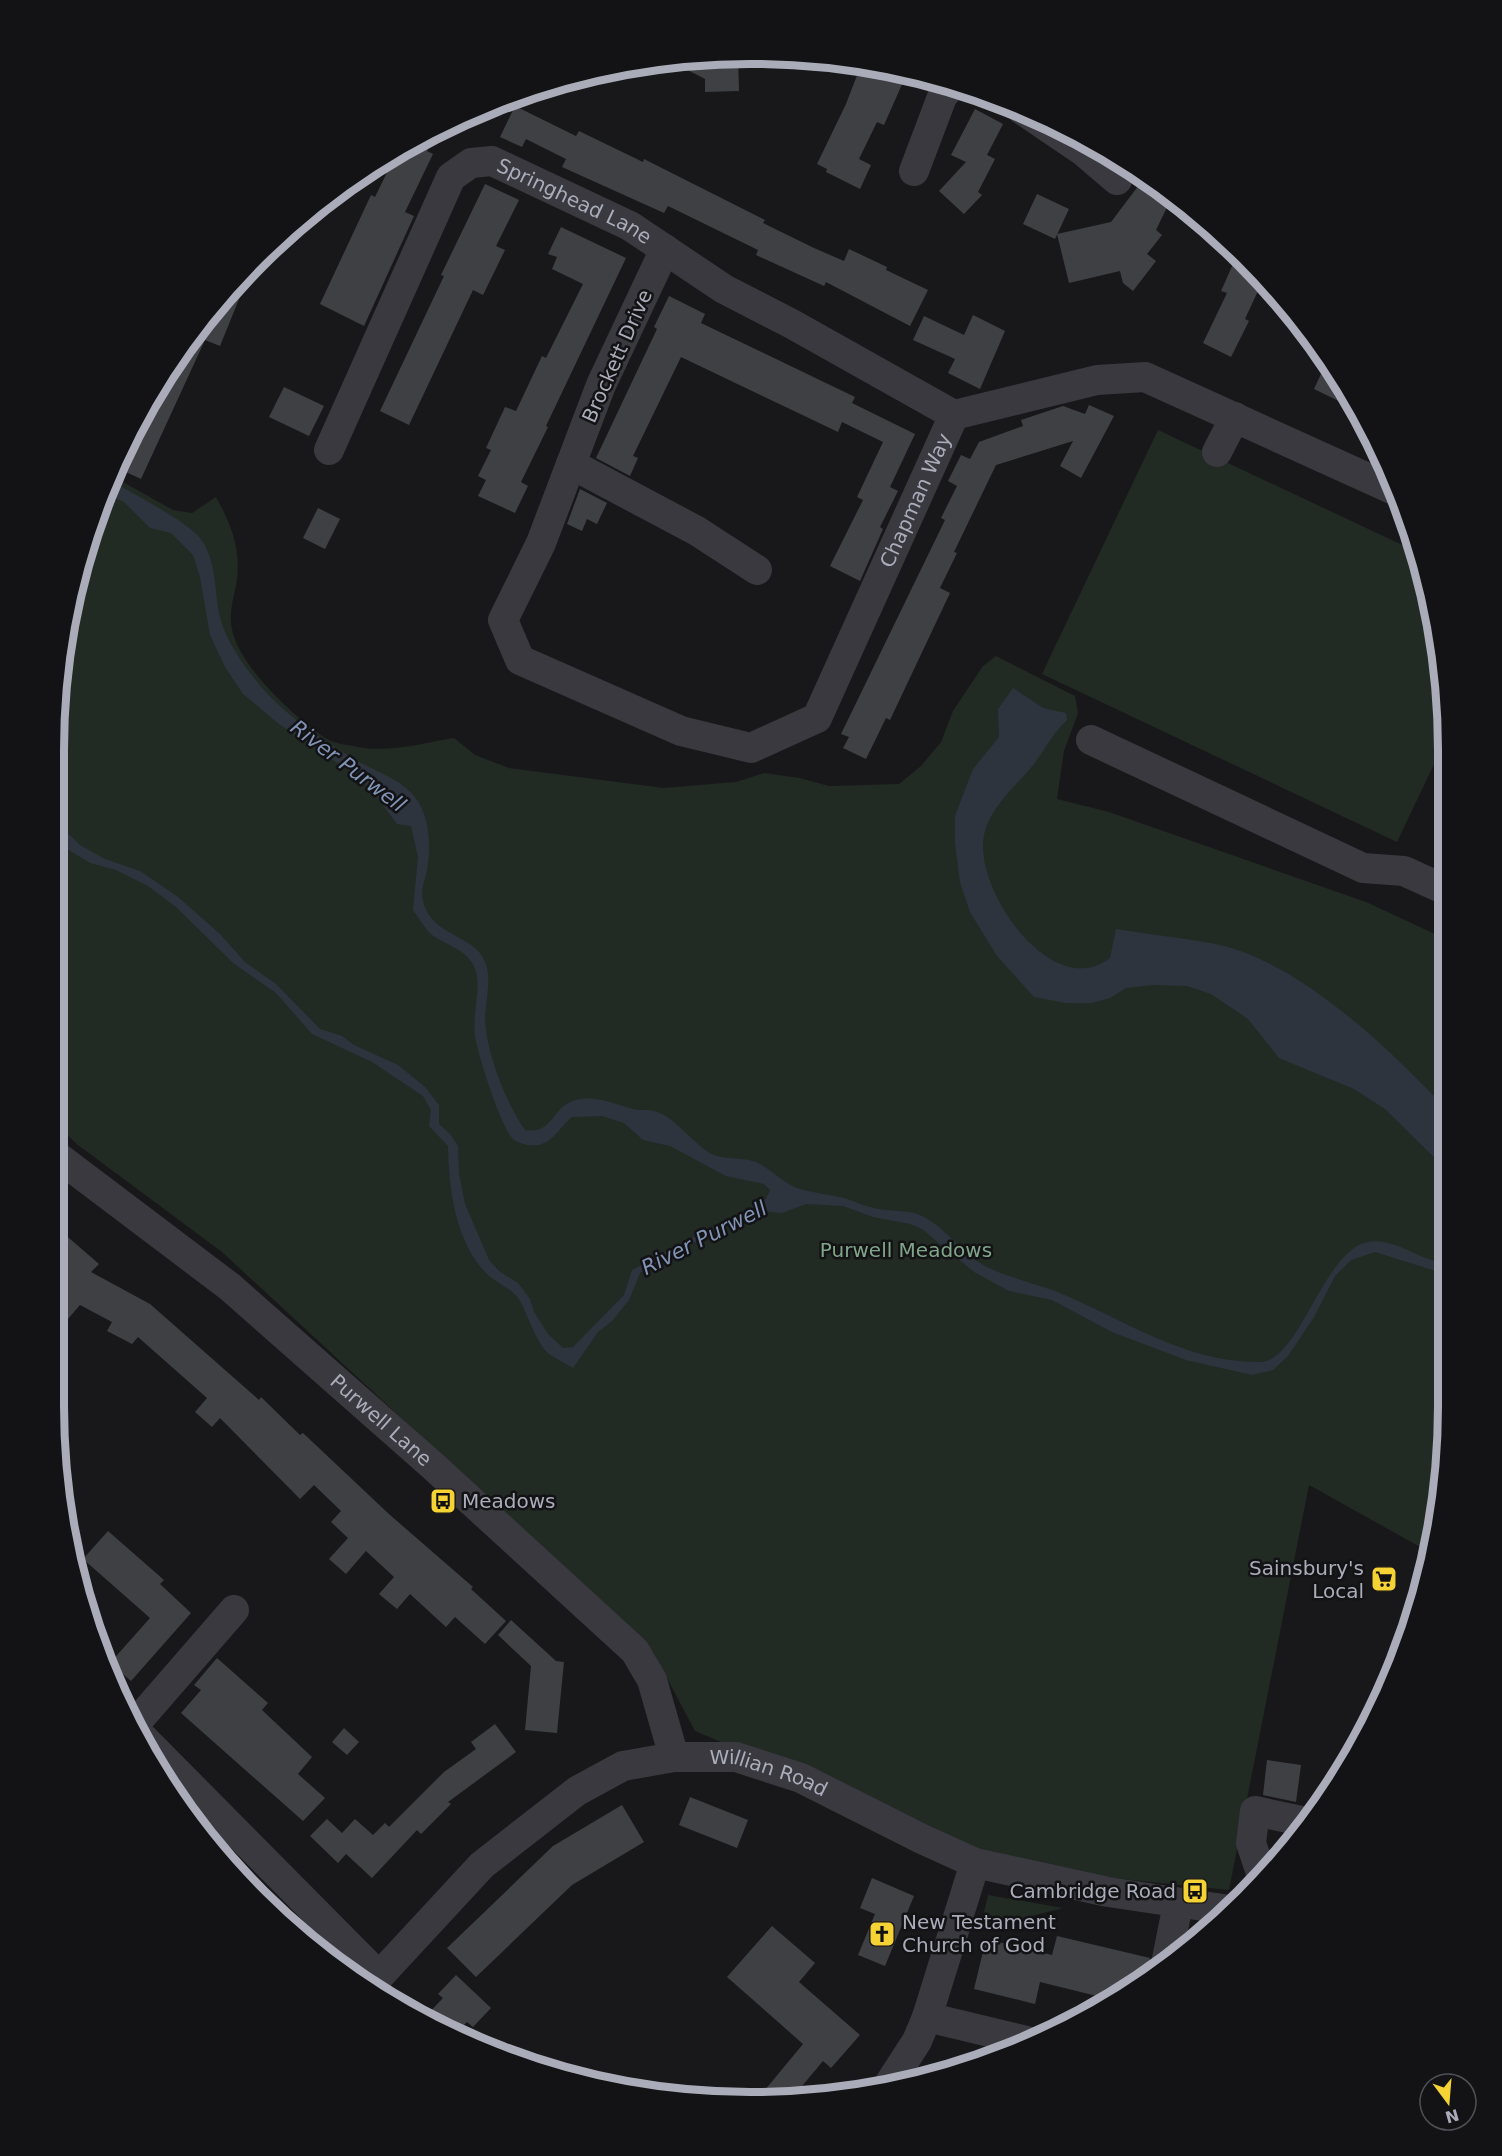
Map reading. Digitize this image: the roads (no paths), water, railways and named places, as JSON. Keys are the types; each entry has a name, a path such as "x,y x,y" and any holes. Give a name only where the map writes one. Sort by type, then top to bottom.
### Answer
{"street":[{"path":"914,171 945,93"},
{"path":"1071,143 1117,180"},
{"name":"Springhead Lane","path":"329,450 451,177 471,164 492,161 630,226 724,289 792,324 954,415"},
{"name":"Brockett Drive","path":"520,660 503,620 541,543 601,385 665,249"},
{"name":"Chapman Way","path":"520,660 681,731 751,748 817,718 954,415 1097,380 1145,377 1384,485"},
{"path":"1217,452 1235,417"},
{"path":"571,464 697,531 757,570"},
{"path":"1090,740 1364,868 1404,871 1438,886"},
{"name":"Purwell Lane","path":"64,1161 149,1223 230,1287 441,1474 634,1651 651,1680 674,1757"},
{"path":"140,1718 234,1610"},
{"name":"Willian Road","path":"376,1980 482,1865 577,1791 623,1766 674,1757 736,1757 801,1778 975,1863 1046,1880 1178,1904 1217,1908"},
{"path":"171,1771 215,1824 363,1971"},
{"path":"1259,1866 1251,1843 1255,1811 1298,1820"},
{"path":"894,2076 917,2041 927,2017 975,1863"},
{"path":"1169,1950 1178,1904"},
{"path":"927,2017 1016,2038"}],"water":[{"name":"River Purwell","path":"118,485 172,516 200,538 212,566 220,617 226,635 241,660 268,695 319,737 399,783 417,800 425,816 429,844 422,889 423,901 435,922 472,946 485,962 488,989 485,1016 489,1044 504,1091 525,1130 542,1128 568,1103 576,1100 598,1099 636,1110 654,1111 677,1124 698,1145 714,1155 756,1162 786,1182 803,1190 844,1198 874,1208 917,1214 931,1221 971,1256 989,1268 1055,1291 1179,1347 1232,1360 1260,1362 1274,1357 1286,1346 1298,1329 1333,1270 1346,1254 1361,1244 1372,1241 1394,1245 1438,1262 1438,1272 1375,1252 1351,1260 1335,1276 1314,1317 1288,1356 1273,1370 1252,1375 1186,1360 1112,1332 1052,1300 1009,1291 974,1272 922,1229 910,1224 873,1217 843,1206 806,1204 782,1213 752,1210 640,1273 629,1300 612,1321 598,1332 573,1368 555,1358 544,1349 517,1297 488,1275 468,1247 452,1197 448,1146 429,1126 431,1110 423,1096 372,1062 312,1034 276,993 233,963 176,907 148,886 116,870 90,863 64,847 64,830 80,845 105,859 140,871 178,897 220,934 245,962 276,984 320,1029 342,1036 354,1045 398,1065 425,1087 439,1105 439,1124 458,1146 459,1174 465,1204 489,1260 499,1271 518,1283 530,1299 534,1312 548,1334 563,1348 573,1347 624,1295 632,1270 766,1199 770,1190 764,1184 726,1176 670,1146 643,1140 624,1123 602,1116 572,1117 551,1139 539,1145 522,1144 512,1138 496,1105 477,1045 474,1028 477,980 473,965 464,954 432,935 413,910 418,857 411,826 397,824 373,792 357,776 279,724 243,694 225,667 210,635 200,577 193,555 171,533 150,528 124,502 113,497"},
{"path":"1013,688 1043,708 1066,713 1067,720 998,806 984,835 984,858 991,883 1004,910 1021,934 1042,953 1064,965 1087,968 1110,958 1116,929 1220,945 1251,955 1282,971 1313,990 1373,1037 1438,1101 1438,1161 1385,1109 1354,1089 1279,1058 1248,1019 1211,994 1187,986 1153,985 1126,988 1110,998 1092,1003 1066,1003 1034,997 997,956 970,912 960,882 955,843 955,816 973,769 999,737 998,709"}],"place":[{"name":"Meadows","path":"443,1501"},
{"name":"Sainsbury's Local","path":"1384,1579"},
{"name":"Cambridge Road","path":"1195,1891"},
{"name":"New Testament Church of God","path":"882,1934"}],"park label":[{"name":"Purwell Meadows","path":"906,1250"}]}
